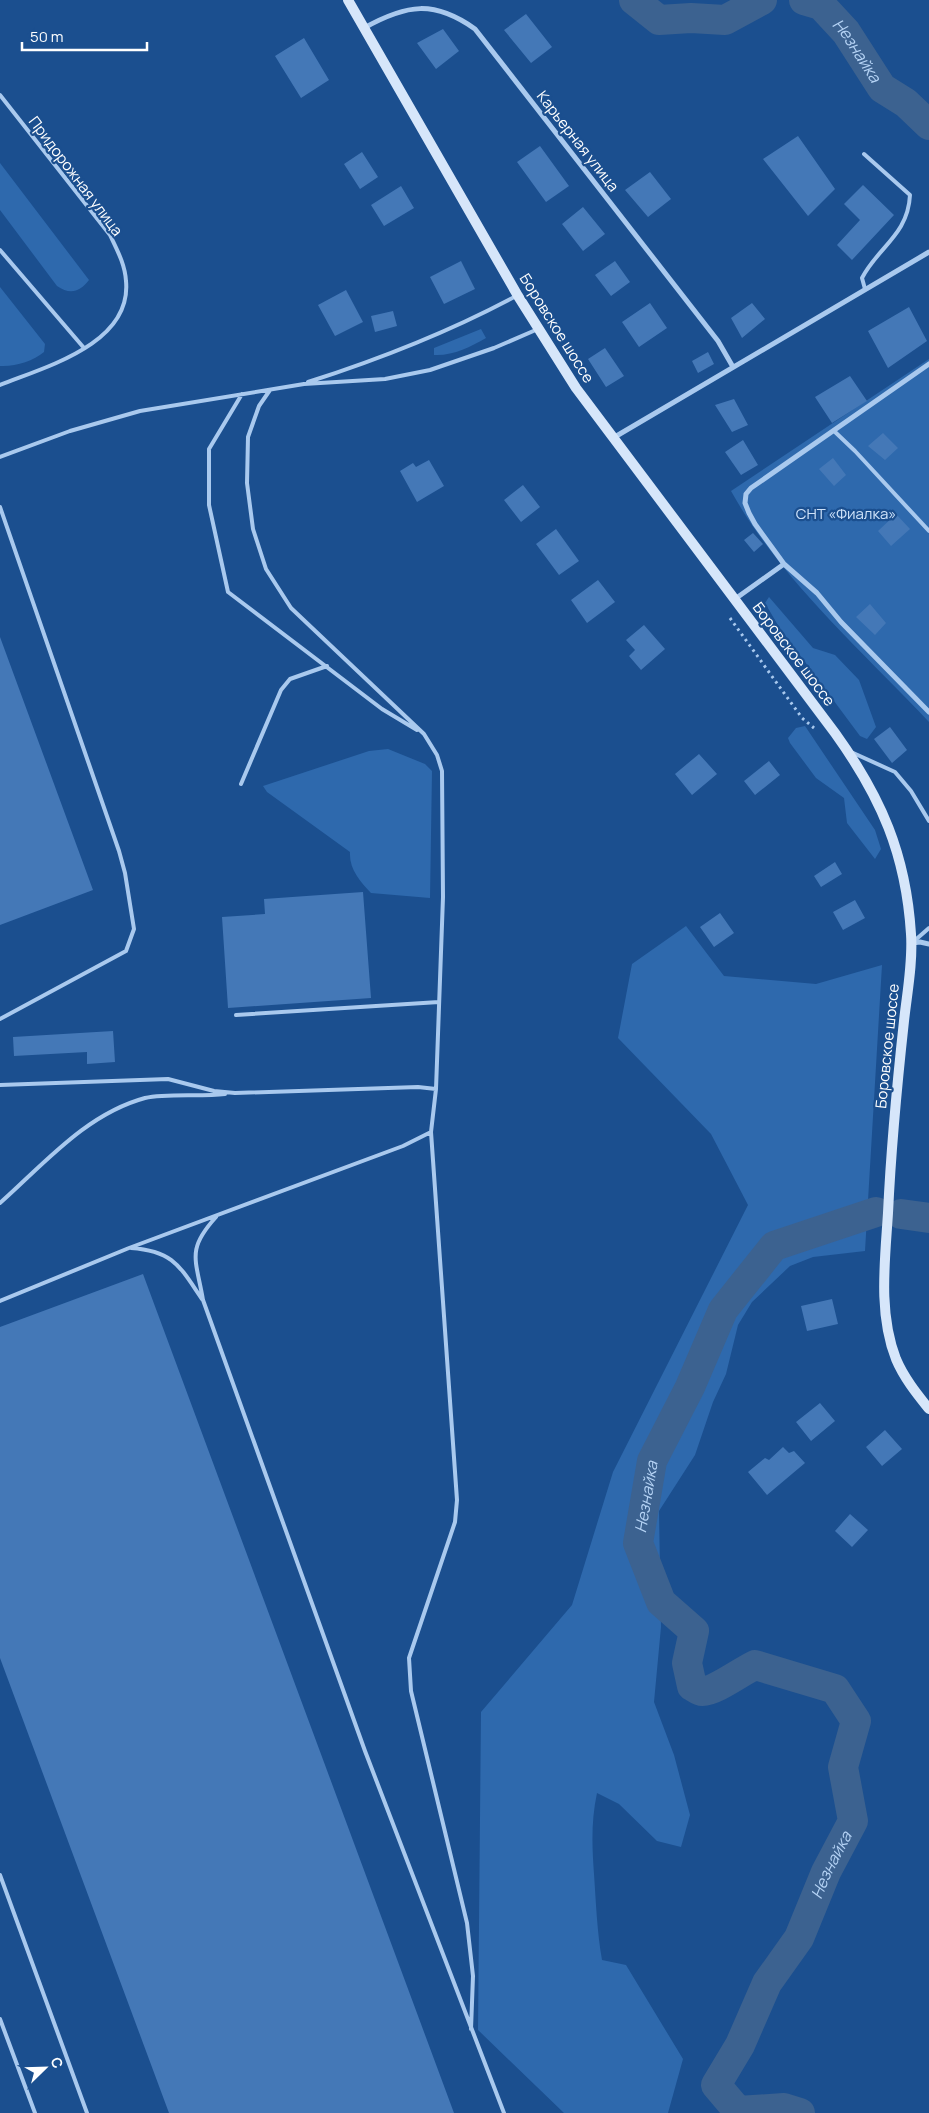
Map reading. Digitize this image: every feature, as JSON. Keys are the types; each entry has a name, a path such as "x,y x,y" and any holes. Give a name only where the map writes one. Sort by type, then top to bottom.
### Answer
{"main road":[{"name":"Боровское шоссе","path":"348,0 538,329 612,438 847,750 876,797 890,828 902,872 912,943 890,1168 885,1261 886,1313 896,1359 909,1383 929,1409"}],"street":[{"name":"Карьерная улица","path":"364,28 400,10 430,7 454,14 475,29 718,341 733,367"},
{"path":"612,438 929,252"},
{"path":"929,364 751,488 746,494 745,503 754,524 784,564 817,593 841,622 929,712"},
{"path":"734,599 784,564"},
{"path":"912,943 929,944"}],"lane":[{"name":"Придорожная улица","path":"0,95 110,235 121,258 126,282 124,304 106,333 76,354 0,385"},
{"path":"864,154 910,195 906,220 899,232 868,265 862,278 865,289"},
{"path":"0,250 84,348"},
{"path":"304,384 354,368 421,342 468,322 518,296"},
{"path":"0,457 70,431 120,416 304,384 385,379 430,370 494,348 538,329"},
{"path":"270,390 259,406 248,438 247,483 253,529 266,568 291,608 424,734 437,755 442,771 443,897 436,1090 431,1132 457,1500 454,1522 409,1658 411,1691 467,1923 473,1976 471,2031"},
{"path":"242,394 209,450 209,505 228,592 382,709 424,734"},
{"path":"834,430 929,531"},
{"path":"0,510 119,850 125,873 134,929 126,951 0,1020"},
{"path":"241,784 281,690 290,679 327,666"},
{"path":"847,750 895,772 911,791 929,821"},
{"path":"912,943 929,928"},
{"path":"236,1016 439,1002"},
{"path":"0,1085 168,1079 214,1091 235,1093"},
{"path":"0,1203 84,1128 108,1112 147,1098 235,1093 418,1088 436,1090"},
{"path":"0,1301 129,1248 403,1146 431,1132"},
{"path":"216,1217 200,1236 195,1252 203,1300 365,1751 504,2113"},
{"path":"129,1248 153,1251 173,1259 203,1300"},
{"path":"0,1874 87,2113"},
{"path":"0,2019 35,2113"}],"green space":[{"path":"0,163 89,280 78,290 66,291 57,286 0,210"},
{"path":"0,287 45,344 44,352 23,363 0,366"},
{"path":"481,329 486,338 468,348 434,355 434,348"},
{"name":"СНТ «Фиалка»","path":"929,359 929,722 797,584 751,523 731,491"},
{"path":"769,597 813,648 835,655 859,680 876,727 867,739 860,736 779,627 765,603"},
{"path":"805,726 875,830 881,849 875,859 847,823 844,798 816,778 790,743 788,738 796,728"},
{"path":"388,749 425,764 432,771 430,898 371,893 353,869 350,852 267,792 263,786 369,751"},
{"path":"686,926 724,976 816,984 882,965 865,1251 813,1257 790,1266 752,1302 738,1325 726,1374 713,1402 695,1455 659,1511 661,1627 654,1702 674,1755 690,1815 681,1847 657,1841 619,1804 597,1793 593,1824 593,1853 602,1960 626,1965 683,2059 668,2113 564,2113 478,2030 481,1712 572,1605 613,1472 748,1205 711,1134 618,1038 632,964"}],"building":[{"path":"526,14 552,47 531,63 504,30"},
{"path":"443,29 459,51 436,69 417,43"},
{"path":"304,38 329,80 301,98 275,56"},
{"path":"798,136 835,189 808,216 763,159"},
{"path":"540,146 569,186 546,202 517,162"},
{"path":"362,152 378,177 360,189 344,164"},
{"path":"650,172 671,199 648,217 625,190"},
{"path":"863,185 894,215 852,260 837,245 860,220 844,204"},
{"path":"401,186 414,208 384,226 371,205"},
{"path":"583,207 605,234 583,251 562,224"},
{"path":"461,261 475,289 444,304 430,277"},
{"path":"615,261 630,282 611,296 595,275"},
{"path":"346,290 363,322 335,336 318,305"},
{"path":"650,303 667,328 639,347 622,322"},
{"path":"752,303 765,319 742,338 731,318"},
{"path":"909,307 927,341 888,368 868,331"},
{"path":"393,311 397,326 375,332 371,316"},
{"path":"605,348 624,376 606,387 588,359"},
{"path":"708,352 714,364 698,373 692,361"},
{"path":"850,376 867,401 832,423 815,397"},
{"path":"734,399 748,425 732,432 715,405"},
{"path":"883,433 898,448 885,460 868,446"},
{"path":"743,440 758,465 741,475 725,452"},
{"path":"833,458 846,475 834,486 819,469"},
{"path":"429,460 444,486 417,502 400,471 413,463 416,467"},
{"path":"523,485 540,507 521,522 504,500"},
{"path":"896,514 910,529 891,546 878,531"},
{"path":"556,529 579,561 559,575 536,544"},
{"path":"753,533 763,544 754,552 744,540"},
{"path":"598,580 615,602 587,623 571,600"},
{"path":"870,604 886,623 875,635 856,617"},
{"path":"644,625 665,649 641,670 629,656 635,650 626,640"},
{"path":"0,637 93,890 0,925"},
{"path":"890,727 907,750 892,763 874,739"},
{"path":"699,754 717,774 692,795 675,774"},
{"path":"769,761 780,775 755,795 744,781"},
{"path":"835,862 842,874 821,887 814,876"},
{"path":"363,892 371,998 228,1008 222,917 265,914 264,899"},
{"path":"855,900 865,918 843,930 833,912"},
{"path":"720,913 734,933 714,947 700,927"},
{"path":"113,1031 115,1062 87,1064 87,1052 14,1056 13,1037"},
{"path":"143,1274 454,2113 169,2113 0,1658 0,1327"},
{"path":"832,1299 838,1324 807,1331 801,1306"},
{"path":"820,1403 835,1421 811,1441 796,1422"},
{"path":"885,1430 902,1449 882,1466 866,1447"},
{"path":"783,1447 789,1453 794,1451 805,1463 767,1495 748,1472 765,1458 769,1460"},
{"path":"850,1514 868,1530 852,1547 835,1531"}],"waterway":[{"name":"Незнайка","path":"634,0 659,20 691,18 725,20 762,0"},
{"name":"Незнайка","path":"804,0 821,5 846,32 882,88 906,103 929,125"},
{"name":"Незнайка","path":"800,2113 784,2108 738,2111 716,2085 740,2045 767,1983 799,1938 826,1872 853,1821 843,1767 856,1721 835,1689 755,1665 714,1688 701,1691 692,1686 687,1663 694,1631 661,1602 638,1543 652,1461 690,1387 723,1310 774,1246 876,1212"},
{"name":"Незнайка","path":"901,1214 929,1218"}]}
